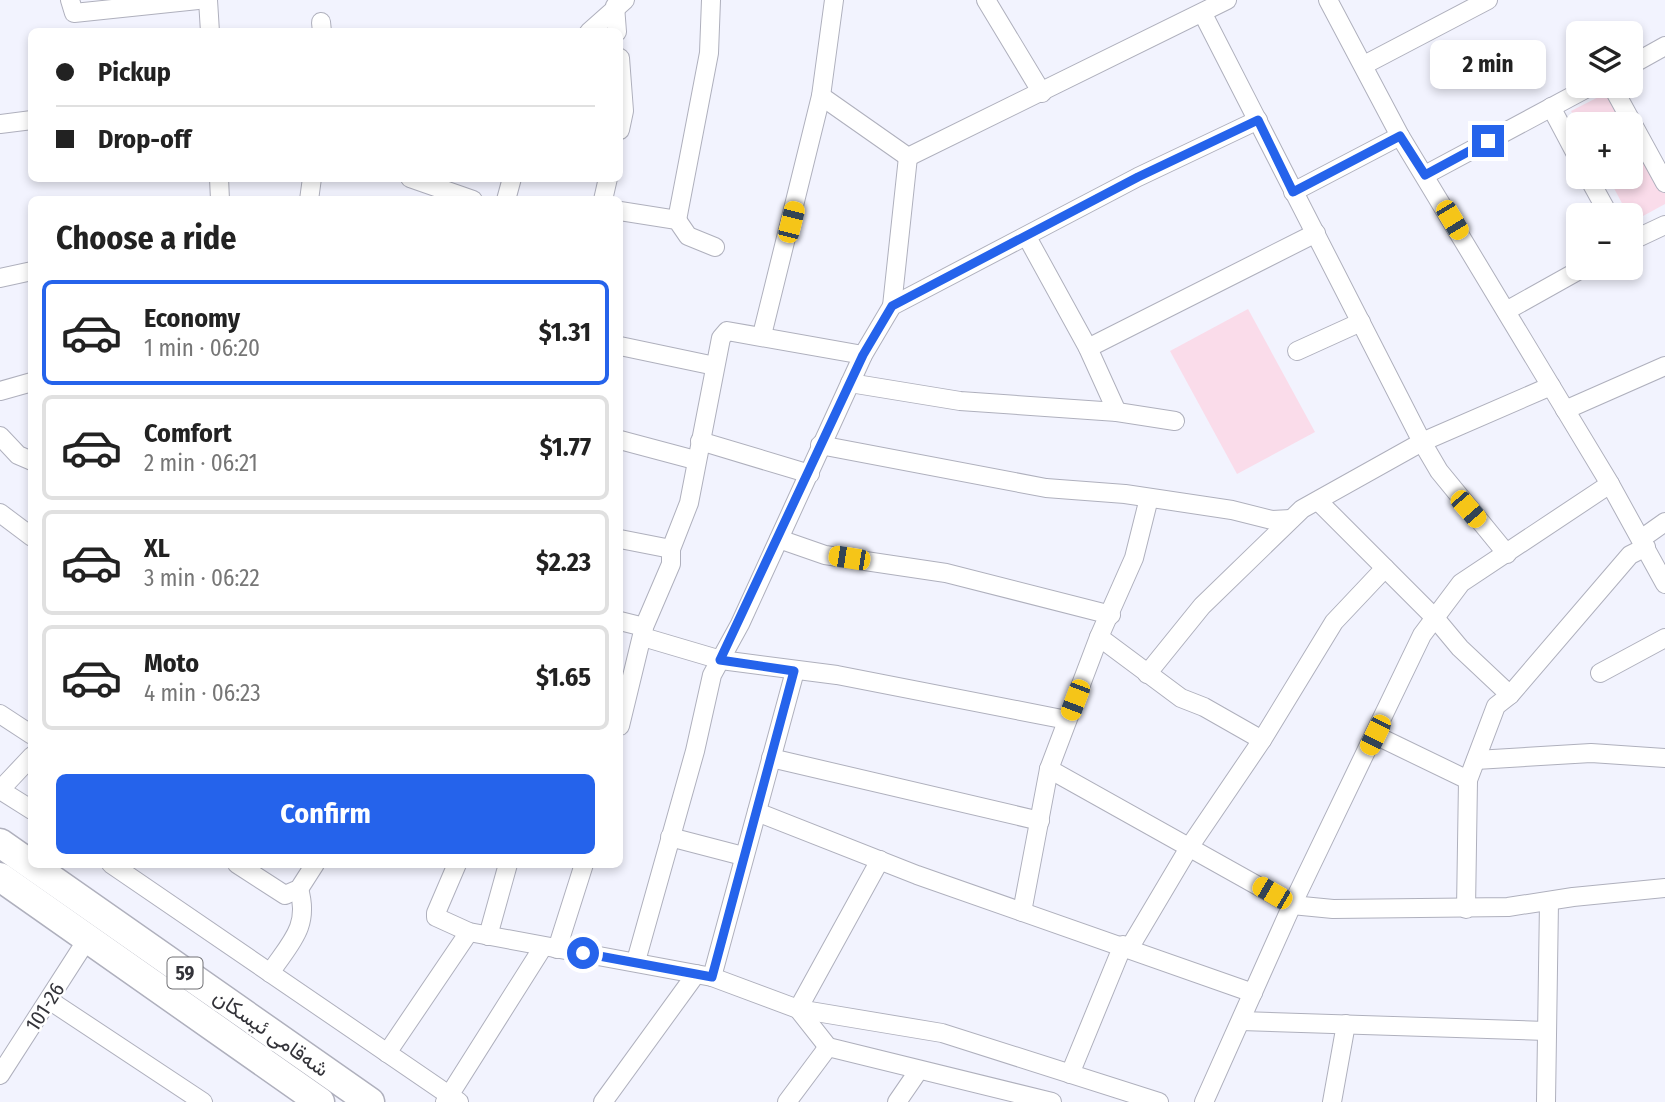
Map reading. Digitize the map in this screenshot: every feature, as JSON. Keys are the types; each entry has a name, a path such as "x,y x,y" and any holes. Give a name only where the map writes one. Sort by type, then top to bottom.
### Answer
{"main road":[{"name":"شەقامی ئیسکان","path":"0,843 28,863"},
{"name":"شەقامی ئیسکان","path":"36,868 370,1102"},
{"path":"26,895 40,871"},
{"name":"شەقامی ئیسکان","path":"0,877 320,1102"}],"street":[{"path":"70,0 74,13 198,0"},
{"path":"208,0 210,28"},
{"path":"711,0 709,53 677,220 688,236 715,247"},
{"path":"762,335 821,96 834,0"},
{"path":"986,0 1042,93"},
{"path":"908,157 1227,0"},
{"path":"1328,0 1400,136 1610,484 1665,584"},
{"path":"1364,65 1488,0"},
{"path":"593,28 620,3"},
{"path":"617,28 620,3"},
{"path":"1203,14 1422,442 1439,471 1507,554"},
{"path":"1643,58 1665,46"},
{"path":"821,96 908,157"},
{"path":"623,98 623,116"},
{"path":"1425,175 1568,98"},
{"path":"1619,98 1665,183"},
{"path":"1551,107 1566,135"},
{"path":"0,124 28,120"},
{"path":"892,306 1138,177 1258,120"},
{"path":"1293,192 1400,136"},
{"path":"636,961 695,751 712,675 779,540 863,355 892,306 908,157"},
{"path":"424,182 451,190"},
{"path":"623,211 677,220"},
{"path":"1643,235 1665,225"},
{"path":"1088,348 1316,233"},
{"path":"1027,237 1088,348 1116,412"},
{"path":"0,278 28,272"},
{"path":"1506,311 1566,277"},
{"path":"1297,351 1361,322"},
{"path":"623,714 643,632 670,564 671,549 688,503 721,338 727,331 762,335 863,355"},
{"path":"623,347 715,366"},
{"path":"1565,410 1665,366"},
{"path":"0,391 28,383"},
{"path":"850,383 960,401 1116,412 1175,421"},
{"path":"1147,674 1202,606 1291,519 1422,442 1551,386"},
{"path":"0,436 18,454 28,459"},
{"path":"623,441 695,460"},
{"path":"700,441 810,474"},
{"path":"820,445 1046,488 1149,498 1232,510 1272,520 1291,519"},
{"path":"1204,1102 1292,905 1422,635 1461,583 1610,484"},
{"path":"1022,912 1049,769 1099,637 1111,615 1133,558 1149,498"},
{"path":"1318,501 1435,618 1460,648 1510,695"},
{"path":"0,513 28,534"},
{"path":"1466,909 1468,780 1496,706 1510,695 1630,555 1665,522"},
{"path":"623,540 671,549"},
{"path":"779,540 825,555 946,573 1111,615"},
{"path":"1070,1074 1126,946 1262,740 1334,622 1385,568"},
{"path":"623,622 720,660 837,676 1067,720"},
{"path":"1099,637 1181,698 1204,707 1262,740"},
{"path":"1600,673 1665,638"},
{"path":"603,1102 704,976 757,812 794,671"},
{"path":"0,714 28,732"},
{"path":"1375,735 1468,780"},
{"path":"1476,760 1591,752 1665,758"},
{"path":"771,758 1040,821"},
{"path":"28,760 0,790 28,808"},
{"path":"1049,769 1292,905 1333,909 1466,909 1665,888"},
{"path":"757,812 1022,912 1126,946 1254,993"},
{"path":"670,837 743,856"},
{"path":"798,1009 880,860"},
{"path":"117,868 387,1052 451,1100 550,948 582,868"},
{"path":"243,868 285,895 299,890 313,868"},
{"path":"455,868 436,917 469,932 636,961 704,976 798,1009 942,1033 1159,1102"},
{"path":"488,936 507,868"},
{"path":"271,973 301,927 305,909 299,890"},
{"path":"1546,1102 1549,902"},
{"path":"387,1052 469,932"},
{"name":"101-26","path":"0,1075 88,938"},
{"path":"49,1000 203,1102"},
{"path":"798,1009 828,1047 1052,1102"},
{"path":"1241,1021 1546,1031"},
{"path":"1332,1102 1346,1024"},
{"path":"787,1102 828,1047"},
{"path":"897,1102 919,1070"}],"shaded area":[{"path":"1596,98 1621,98 1629,112 1572,112"},
{"path":"1643,138 1665,179 1665,204 1643,216 1643,203 1622,203 1614,189 1643,189"},
{"path":"1248,309 1315,432 1237,474 1170,351"}],"route":[{"path":"583,953 712,977 794,671 720,660 740,624 863,355 892,306 1138,177 1258,120 1293,192 1400,136 1425,175 1488,141"}]}
